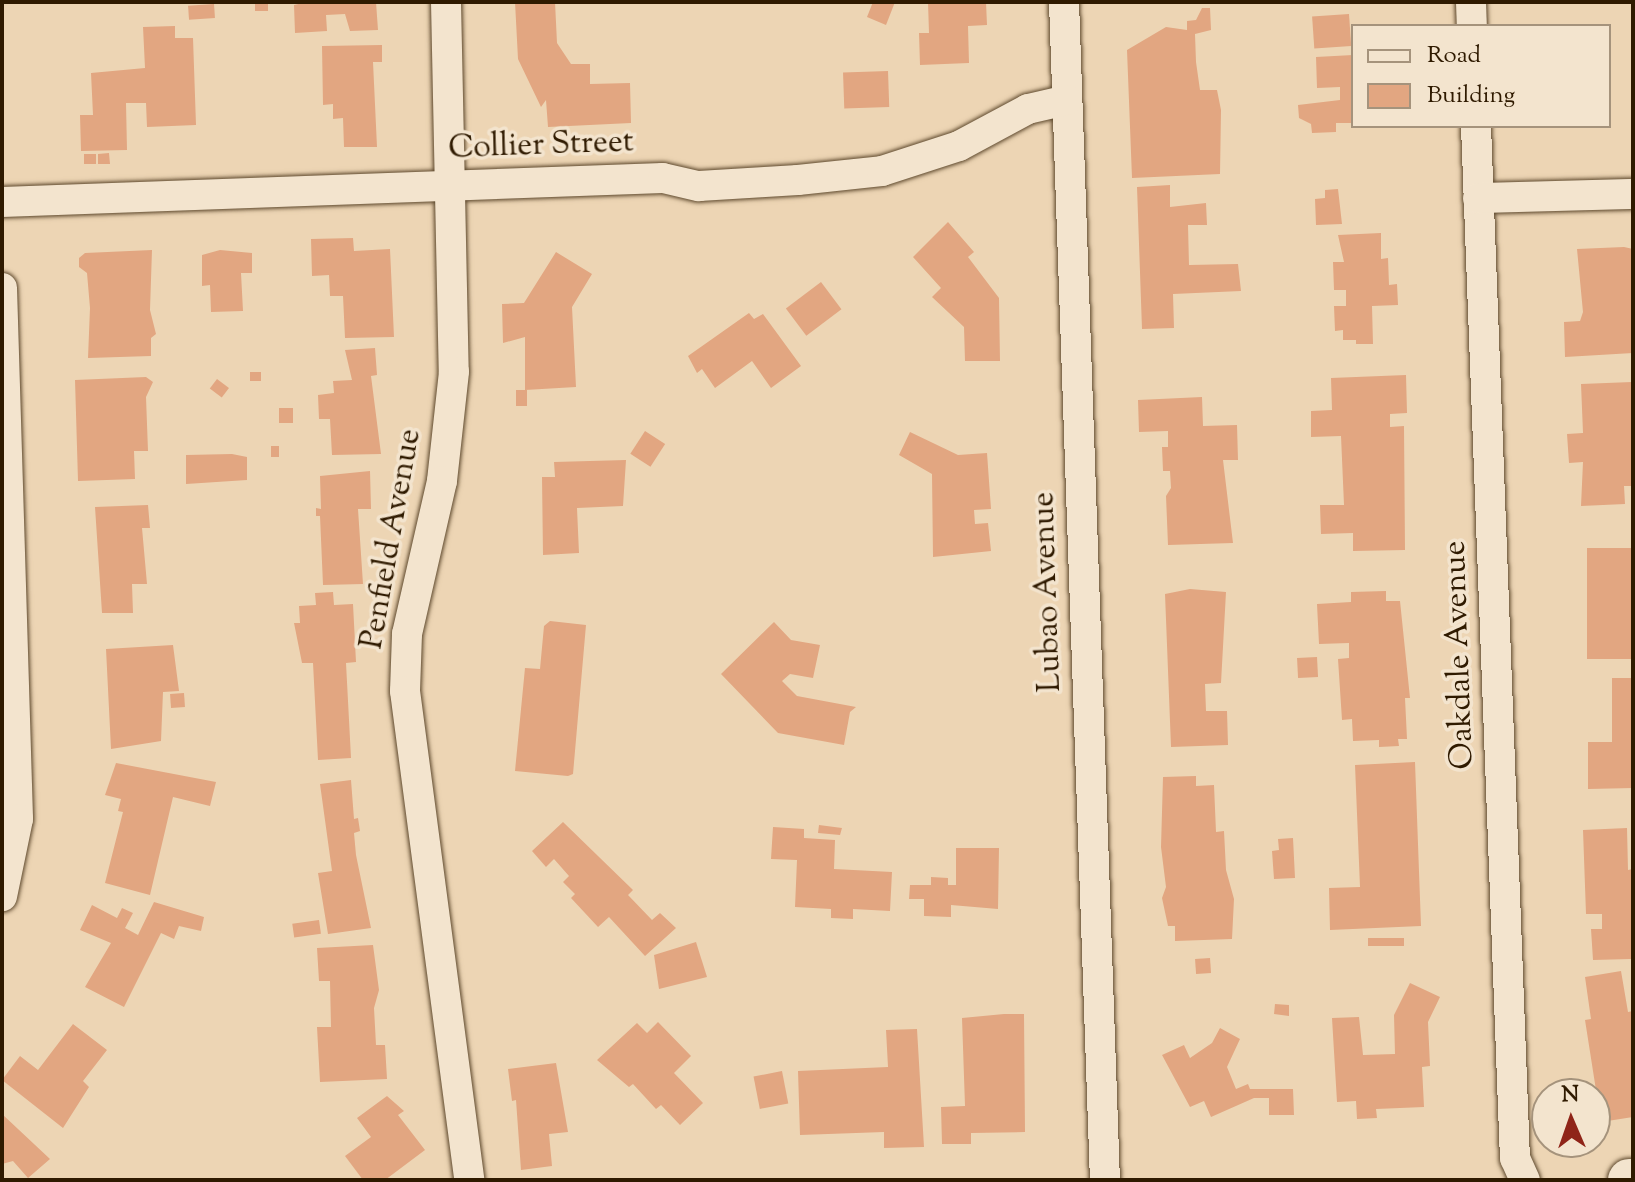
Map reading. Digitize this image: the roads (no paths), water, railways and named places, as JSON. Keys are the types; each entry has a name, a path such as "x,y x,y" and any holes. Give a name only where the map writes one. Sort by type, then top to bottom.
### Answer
{"street":[{"name":"Penfield Avenue","path":"446,2 453,185 454,372 442,481 407,634 405,691 469,1180"},
{"name":"Lubao Avenue","path":"1064,2 1105,1180"},
{"path":"1471,2 1472,24"},
{"name":"Collier Street","path":"2,202 663,178 699,186 882,171 959,146 1028,109 1067,100"},
{"name":"Oakdale Avenue","path":"1476,128 1515,1158 1525,1180"},
{"path":"1478,198 1633,194"},
{"path":"2,288 18,819 2,896"}]}
